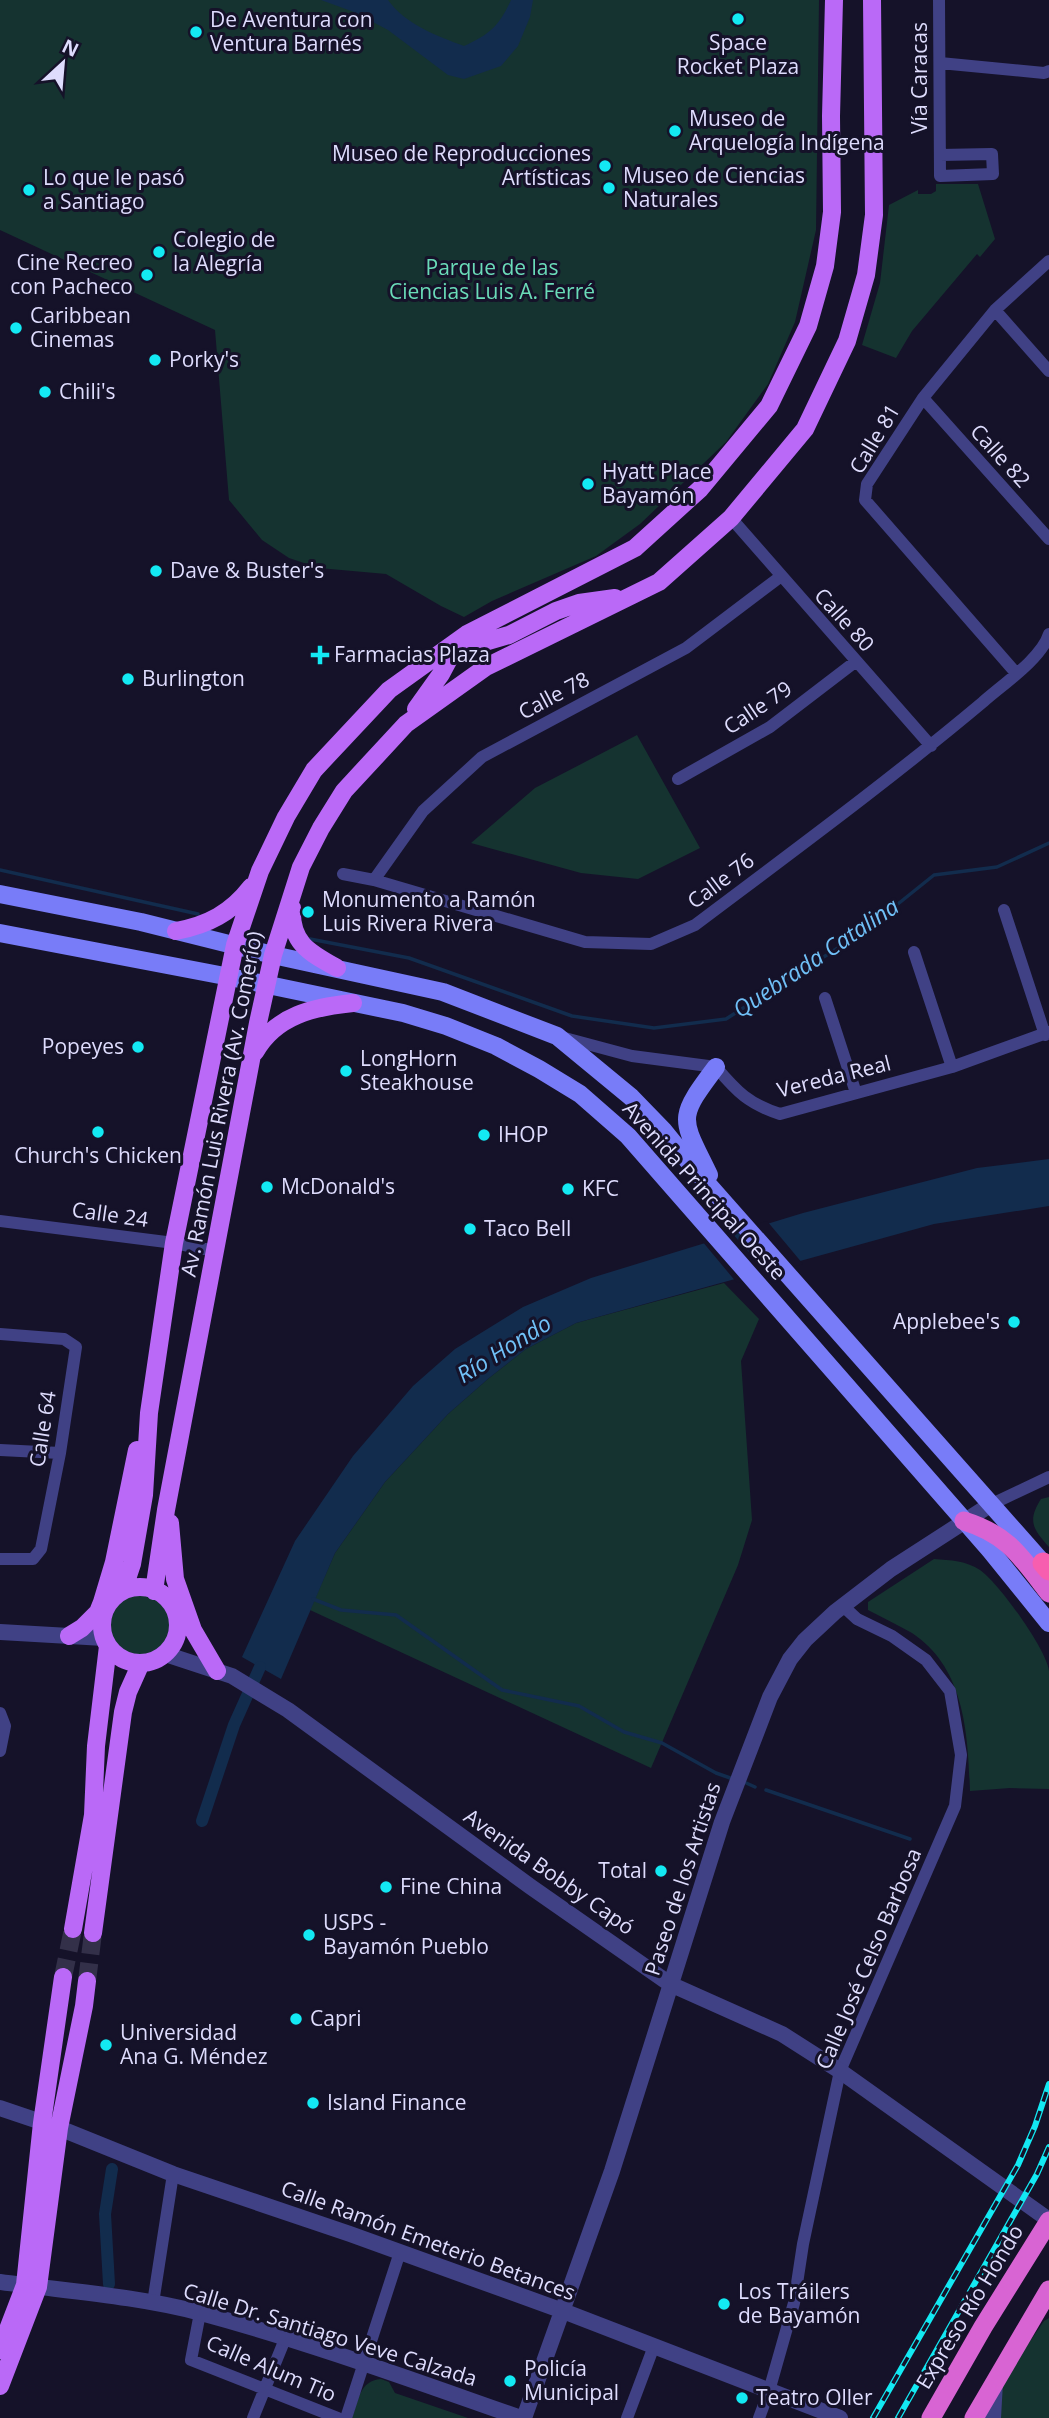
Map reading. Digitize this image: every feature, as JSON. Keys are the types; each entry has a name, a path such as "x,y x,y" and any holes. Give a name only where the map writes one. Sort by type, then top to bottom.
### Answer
{"highway":[{"path":"964,1521 987,1528 1007,1542 1049,1592"},
{"name":"Expreso Río Hondo","path":"931,2418 1049,2220"},
{"path":"974,2418 1049,2290"},
{"path":"1027,2329 1049,2310"}],"main road":[{"name":"Av. Ramón Luis Rivera (Av. Comerío)","path":"123,1591 144,1495 149,1413 174,1243 235,945 257,879 286,817 314,770 389,690 467,634 635,548 700,489 769,406 808,326 825,266 832,212 834,0"},
{"name":"Av. Ramón Luis Rivera (Av. Comerío)","path":"154,1591 166,1510 250,1061 273,955 294,887 321,828 344,792 406,723 486,667 659,582 731,519 805,429 848,341 866,275 874,215 872,0"},
{"path":"406,723 441,674 459,640 481,643 509,635 556,611 579,603 634,595"},
{"path":"176,931 197,927 223,915 238,904 257,879"},
{"path":"294,887 291,912 297,938 317,957 337,968"},
{"name":"Avenida Principal Oeste","path":"0,894 443,992 557,1036 631,1097 663,1130 1047,1569"},
{"name":"Avenida Principal Oeste","path":"0,933 230,976 403,1013 446,1026 496,1046 580,1094 628,1136 1007,1570 1049,1623"},
{"path":"250,1061 261,1041 277,1026 308,1010 353,1003"},
{"path":"716,1067 689,1105 685,1119 687,1129 720,1197"},
{"path":"69,1636 82,1628 98,1612 102,1602 114,1562 139,1441 149,1413"},
{"path":"166,1510 172,1526 175,1579 193,1630 217,1671"},
{"path":"73,1929 93,1815 96,1746 106,1642 102,1624 105,1611 112,1600 123,1591 136,1588 154,1591 172,1605 177,1619 176,1634 165,1654 141,1663 122,1659 106,1642"},
{"path":"93,1933 123,1712 128,1692 141,1663"},
{"path":"0,2386 31,2286 50,2126 63,1979 87,1983 84,2006 50,2126"},
{"path":"0,2350 31,2286"}],"street":[{"name":"Vía Caracas","path":"939,0 940,155"},
{"path":"940,63 1044,73 1049,71"},
{"name":"Calle 81","path":"1016,673 865,500 867,484 923,398 995,310 1049,261"},
{"path":"995,310 1049,371"},
{"name":"Calle 82","path":"923,398 1049,539"},
{"name":"Calle 80","path":"731,519 931,746"},
{"name":"Calle 78","path":"374,880 423,811 482,757 685,648 780,577"},
{"name":"Calle 76","path":"343,874 374,880 585,942 651,944 695,925 931,746 1016,673 1046,643 1049,634"},
{"name":"Calle 79","path":"678,779 770,727 855,662"},
{"path":"1004,910 1047,1033"},
{"path":"914,952 952,1067"},
{"path":"825,998 856,1093"},
{"name":"Vereda Real","path":"716,1067 757,1107 780,1114 952,1067 1047,1033"},
{"path":"557,1036 632,1056 716,1067"},
{"name":"Calle 24","path":"0,1221 174,1243 215,1251"},
{"name":"Calle 64","path":"0,1334 64,1339 76,1347 60,1453 41,1549 33,1559 0,1559"},
{"path":"0,1450 60,1453"},
{"name":"Paseo de los Artistas","path":"523,2418 609,2181 722,1822 748,1749 790,1659 805,1640 843,1606 891,1569 990,1504 1046,1480"},
{"name":"Calle José Celso Barbosa","path":"759,2418 793,2303 840,2071 955,1806 961,1755 950,1691 926,1660 892,1636 857,1619 843,1606"},
{"path":"0,1632 69,1636 106,1642"},
{"name":"Avenida Bobby Capó","path":"165,1654 217,1671 253,1687 670,1984 782,2034 840,2071 1049,2220"},
{"path":"0,1751 5,1726 1,1715"},
{"name":"Calle Ramón Emeterio Betances","path":"0,2108 173,2174 563,2311 840,2418"},
{"path":"153,2303 173,2174"},
{"path":"346,2418 400,2252"},
{"name":"Calle Dr. Santiago Veve Calzada","path":"0,2282 153,2303 200,2313 365,2364 523,2418"},
{"name":"Calle Alum Tio","path":"200,2313 191,2361 338,2418"},
{"path":"253,2418 285,2339"},
{"path":"626,2418 654,2346"},
{"path":"993,2418 995,2382"}],"green space":[{"name":"Parque de las Ciencias Luis A. Ferré","path":"0,0 819,0 816,230 795,322 768,384 726,442 640,524 596,556 492,601 464,617 386,574 319,568 289,558 262,540 229,500 215,330 0,230"},
{"path":"936,184 978,184 995,239 980,257 977,254 912,331 896,358 862,345 880,283 889,205 918,190 918,194 931,194 936,191"},
{"path":"637,735 700,848 638,879 581,873 471,843 535,788"},
{"path":"724,1283 759,1319 741,1361 752,1520 738,1565 651,1768 310,1610 335,1553 385,1482 448,1414 489,1378 526,1349 576,1323"},
{"path":"1049,1497 1049,1547 1036,1530 1033,1519 1041,1499"},
{"path":"934,1559 964,1563 980,1570 1009,1602 1040,1648 1049,1671 1049,1789 970,1791 965,1725 953,1683 943,1664 930,1648 912,1633 868,1610 868,1602"},
{"path":"139,1592 152,1594 162,1602 170,1612 170,1638 162,1648 152,1656 139,1658 126,1656 116,1648 108,1638 106,1625 108,1612 116,1602 126,1594"},
{"path":"1049,2318 1049,2418 983,2418 1012,2367 1044,2321"},
{"path":"381,2379 389,2382 395,2393 468,2418 352,2418 364,2387"}],"water":[{"path":"321,0 388,0 412,22 464,46 493,28 511,0 533,0 530,17 518,46 501,66 464,79 448,75 388,30 354,12"},
{"path":"1049,1159 1049,1206 934,1224 576,1323 526,1349 448,1414 385,1482 335,1553 281,1679 242,1657 295,1541 353,1456 413,1386 455,1349 523,1307 591,1278 803,1213 977,1168"}],"pier":[{"path":"767,1221 803,1264 773,1272 737,1230"},
{"path":"731,1232 768,1274 737,1283 702,1241"}],"waterway":[{"name":"Quebrada Catalina","path":"310,939 409,958 572,1016 654,1028 726,1019 863,932 934,875 997,867 1049,843"},
{"path":"0,870 198,914"},
{"path":"313,1599 341,1610 396,1615 502,1690 579,1706 624,1732 662,1743 716,1773 733,1779"},
{"name":"Río Hondo","path":"202,1821 234,1725 260,1667"},
{"path":"744,1782 755,1787"},
{"path":"766,1790 910,1839"},
{"name":"Río Hondo","path":"109,2284 105,2214 112,2169"}],"tunnel":[{"path":"63,1977 73,1929"},
{"path":"87,1981 93,1933"}],"railway":[{"path":"873,2418 1018,2165 1049,2084"},
{"path":"898,2418 1037,2174 1049,2147"}],"place":[{"name":"Space Rocket Plaza","path":"738,19"},
{"name":"De Aventura con Ventura Barnés","path":"196,32"},
{"name":"Museo de Arquelogía Indígena","path":"675,131"},
{"name":"Museo de Reproducciones Artísticas","path":"605,166"},
{"name":"Museo de Ciencias Naturales","path":"609,188"},
{"name":"Lo que le pasó a Santiago","path":"29,190"},
{"name":"Colegio de la Alegría","path":"159,252"},
{"name":"Cine Recreo con Pacheco","path":"147,275"},
{"name":"Caribbean Cinemas","path":"16,328"},
{"name":"Porky's","path":"155,360"},
{"name":"Chili's","path":"45,392"},
{"name":"Hyatt Place Bayamón","path":"588,484"},
{"name":"Dave & Buster's","path":"156,571"},
{"name":"Farmacias Plaza","path":"320,655"},
{"name":"Burlington","path":"128,679"},
{"name":"Monumento a Ramón Luis Rivera Rivera","path":"308,912"},
{"name":"Popeyes","path":"138,1047"},
{"name":"LongHorn Steakhouse","path":"346,1071"},
{"name":"Church's Chicken","path":"98,1132"},
{"name":"IHOP","path":"484,1135"},
{"name":"McDonald's","path":"267,1187"},
{"name":"KFC","path":"568,1189"},
{"name":"Taco Bell","path":"470,1229"},
{"name":"Applebee's","path":"1014,1322"},
{"name":"Total","path":"661,1871"},
{"name":"Fine China","path":"386,1887"},
{"name":"USPS - Bayamón Pueblo","path":"309,1935"},
{"name":"Capri","path":"296,2019"},
{"name":"Universidad Ana G. Méndez","path":"106,2045"},
{"name":"Island Finance","path":"313,2103"},
{"name":"Los Tráilers de Bayamón","path":"724,2304"},
{"name":"Policía Municipal","path":"510,2381"},
{"name":"Teatro Oller","path":"742,2398"}]}
